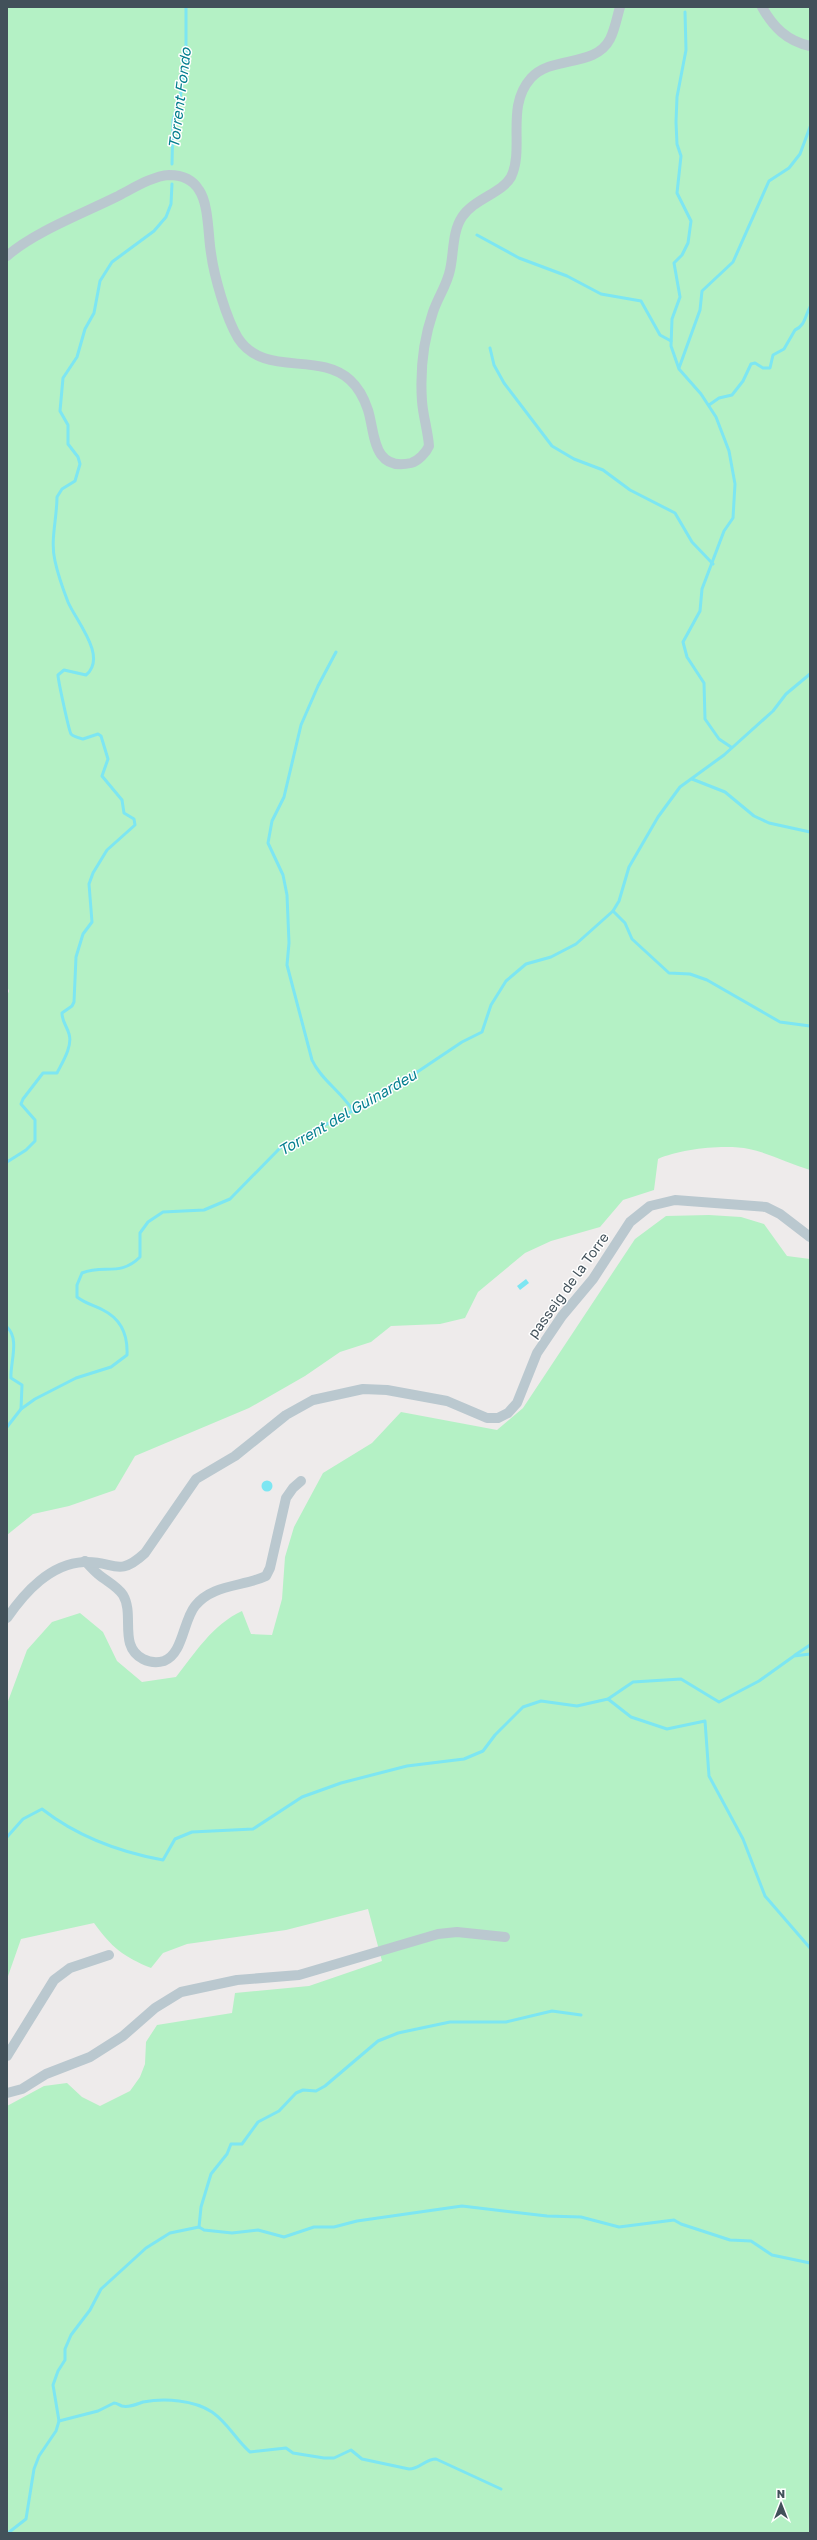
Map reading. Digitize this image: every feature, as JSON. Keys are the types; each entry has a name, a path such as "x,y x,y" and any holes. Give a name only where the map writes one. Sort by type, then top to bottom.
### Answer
{"street":[{"path":"7,256 49,231 145,183 169,175 188,178 202,196 216,277 238,338 254,354 264,358 329,367 350,379 364,397 378,452 392,462 403,464 413,462 427,452 429,446 422,403 422,356 433,312 450,270 459,224 475,203 499,188 510,177 514,164 518,107 524,87 531,78 545,67 590,56 599,50 610,39 620,7"},
{"path":"762,7 782,33 791,40 810,46"},
{"name":"passeig de la Torre","path":"7,1618 36,1584 53,1571 74,1562 84,1561 120,1567 135,1563 146,1553 196,1479 235,1456 297,1406 313,1400 363,1389 387,1390 447,1402 487,1418 498,1418 508,1413 516,1403 537,1353 562,1316 593,1279 630,1222 650,1206 675,1200 760,1206 780,1214 810,1238"},
{"path":"84,1561 122,1594 128,1608 129,1643 134,1651 139,1657 152,1662 164,1661 175,1650 188,1616 202,1599 222,1588 266,1576 270,1568 286,1498 293,1488 301,1481"},
{"path":"7,2093 22,2089 46,2074 90,2057 122,2036 168,1999 194,1988 237,1980 299,1975 438,1934 457,1932 480,1936 505,1937"},
{"path":"7,2056 54,1980 70,1968 110,1955"}],"green space":[{"path":"7,7 810,7 810,1170 764,1153 749,1149 728,1147 690,1150 667,1155 658,1159 654,1190 623,1200 600,1227 551,1241 525,1253 478,1292 465,1318 440,1324 391,1326 371,1342 340,1352 305,1376 249,1408 135,1456 115,1490 69,1506 33,1514 7,1535 7,996 9,991 7,986"},
{"path":"709,1215 741,1217 764,1224 787,1256 810,1259 810,2533 7,2533 7,2106 44,2086 67,2083 82,2097 100,2106 130,2091 140,2077 145,2064 146,2042 157,2025 232,2013 235,1993 309,1986 382,1961 368,1909 286,1930 187,1944 163,1953 151,1968 133,1960 112,1945 94,1923 21,1939 7,1979 7,1704 27,1650 52,1622 80,1613 103,1632 117,1661 142,1682 176,1677 213,1631 231,1617 242,1611 251,1634 272,1635 282,1599 285,1557 294,1527 323,1473 372,1443 401,1412 497,1430 523,1408 635,1239 666,1216"}],"water":[{"path":"526,1279 529,1283 520,1290 517,1286"},
{"path":"265,1481 269,1481 271,1482 271,1490 265,1491 262,1488 262,1484"}],"waterway":[{"name":"Torrent Fondo","path":"172,164 173,120 180,99 186,57 186,7"},
{"path":"685,12 686,50 677,97 677,144 681,156 677,193 691,221 688,243 682,255 674,263 680,297 672,319 671,346 679,369 701,394 716,417 729,451 735,484 733,518 724,531 702,589 700,611 683,642 687,657 704,683 705,719 719,739 731,747"},
{"path":"679,368 700,310 702,291 733,262 769,181 789,168 800,154 810,127"},
{"name":"Torrent Fondo","path":"7,1162 26,1150 35,1141 35,1120 21,1104 23,1099 43,1073 57,1073 70,1044 68,1031 62,1013 72,1006 74,1002 76,957 83,934 92,922 89,884 93,873 107,850 135,825 134,819 124,813 122,800 102,776 108,759 101,736 98,734 83,739 75,737 71,734 58,679 58,675 64,670 86,675 92,667 94,659 88,639 66,597 55,561 53,546 57,497 62,489 75,481 80,464 78,457 68,444 68,425 60,411 63,378 77,357 85,329 94,313 100,281 112,262 154,231 166,217 171,204 172,184"},
{"path":"477,235 519,258 567,276 601,294 641,301 660,335 671,341"},
{"path":"709,405 719,398 732,395 743,381 751,364 755,363 763,368 770,368 773,355 784,349 795,330 803,323 810,307"},
{"path":"490,348 494,365 504,383 552,446 574,459 603,470 630,490 675,513 692,542 713,564"},
{"path":"336,652 318,686 301,725 284,797 272,821 268,843 283,875 287,895 289,943 287,965 312,1060 321,1074 353,1111"},
{"name":"Torrent del Guinardeu","path":"7,1427 21,1409 35,1399 76,1378 111,1367 127,1355 125,1334 119,1323 100,1308 77,1297 77,1285 82,1273 126,1267 133,1263 140,1257 140,1233 148,1222 163,1212 204,1210 230,1199 280,1148 380,1097 462,1042 482,1032 491,1005 506,981 526,964 551,957 576,944 613,911 619,901 629,867 658,817 680,787 724,755 773,711 786,694 810,674"},
{"path":"692,779 725,792 754,816 769,823 810,832"},
{"path":"613,911 625,923 632,939 669,973 690,974 707,980 780,1022 810,1026"},
{"name":"Torrent Fondo","path":"7,1327 11,1332 14,1344 11,1378 22,1385 21,1409"},
{"path":"795,1655 810,1645"},
{"path":"7,1837 23,1819 42,1809 70,1828 100,1842 131,1853 163,1860 175,1839 192,1832 253,1829 302,1797 341,1783 407,1766 464,1759 483,1751 495,1735 523,1707 541,1701 577,1706 608,1699 633,1682 681,1679 719,1702 759,1681 794,1656 810,1654"},
{"path":"608,1699 631,1717 667,1729 705,1721 709,1776 743,1839 765,1896 810,1948"},
{"path":"8,2533 26,2519 34,2469 39,2456 56,2431 59,2421 53,2385 58,2371 65,2360 65,2349 71,2335 90,2310 101,2289 146,2248 170,2233 199,2227 201,2207 211,2174 227,2154 231,2144 242,2144 258,2122 279,2111 296,2093 303,2090 316,2091 325,2086 378,2041 398,2033 450,2022 506,2022 552,2011 581,2015"},
{"path":"199,2227 204,2230 232,2233 258,2230 284,2237 314,2227 334,2227 357,2221 462,2206 547,2216 581,2217 619,2227 674,2220 681,2224 730,2240 751,2241 772,2255 810,2263"},
{"path":"59,2421 98,2411 114,2403 122,2406 133,2406 143,2402 161,2400 179,2401 205,2408 218,2416 250,2452 286,2448 293,2453 324,2458 334,2458 351,2450 362,2459 409,2469 413,2469 432,2459 436,2459 501,2489"}]}
